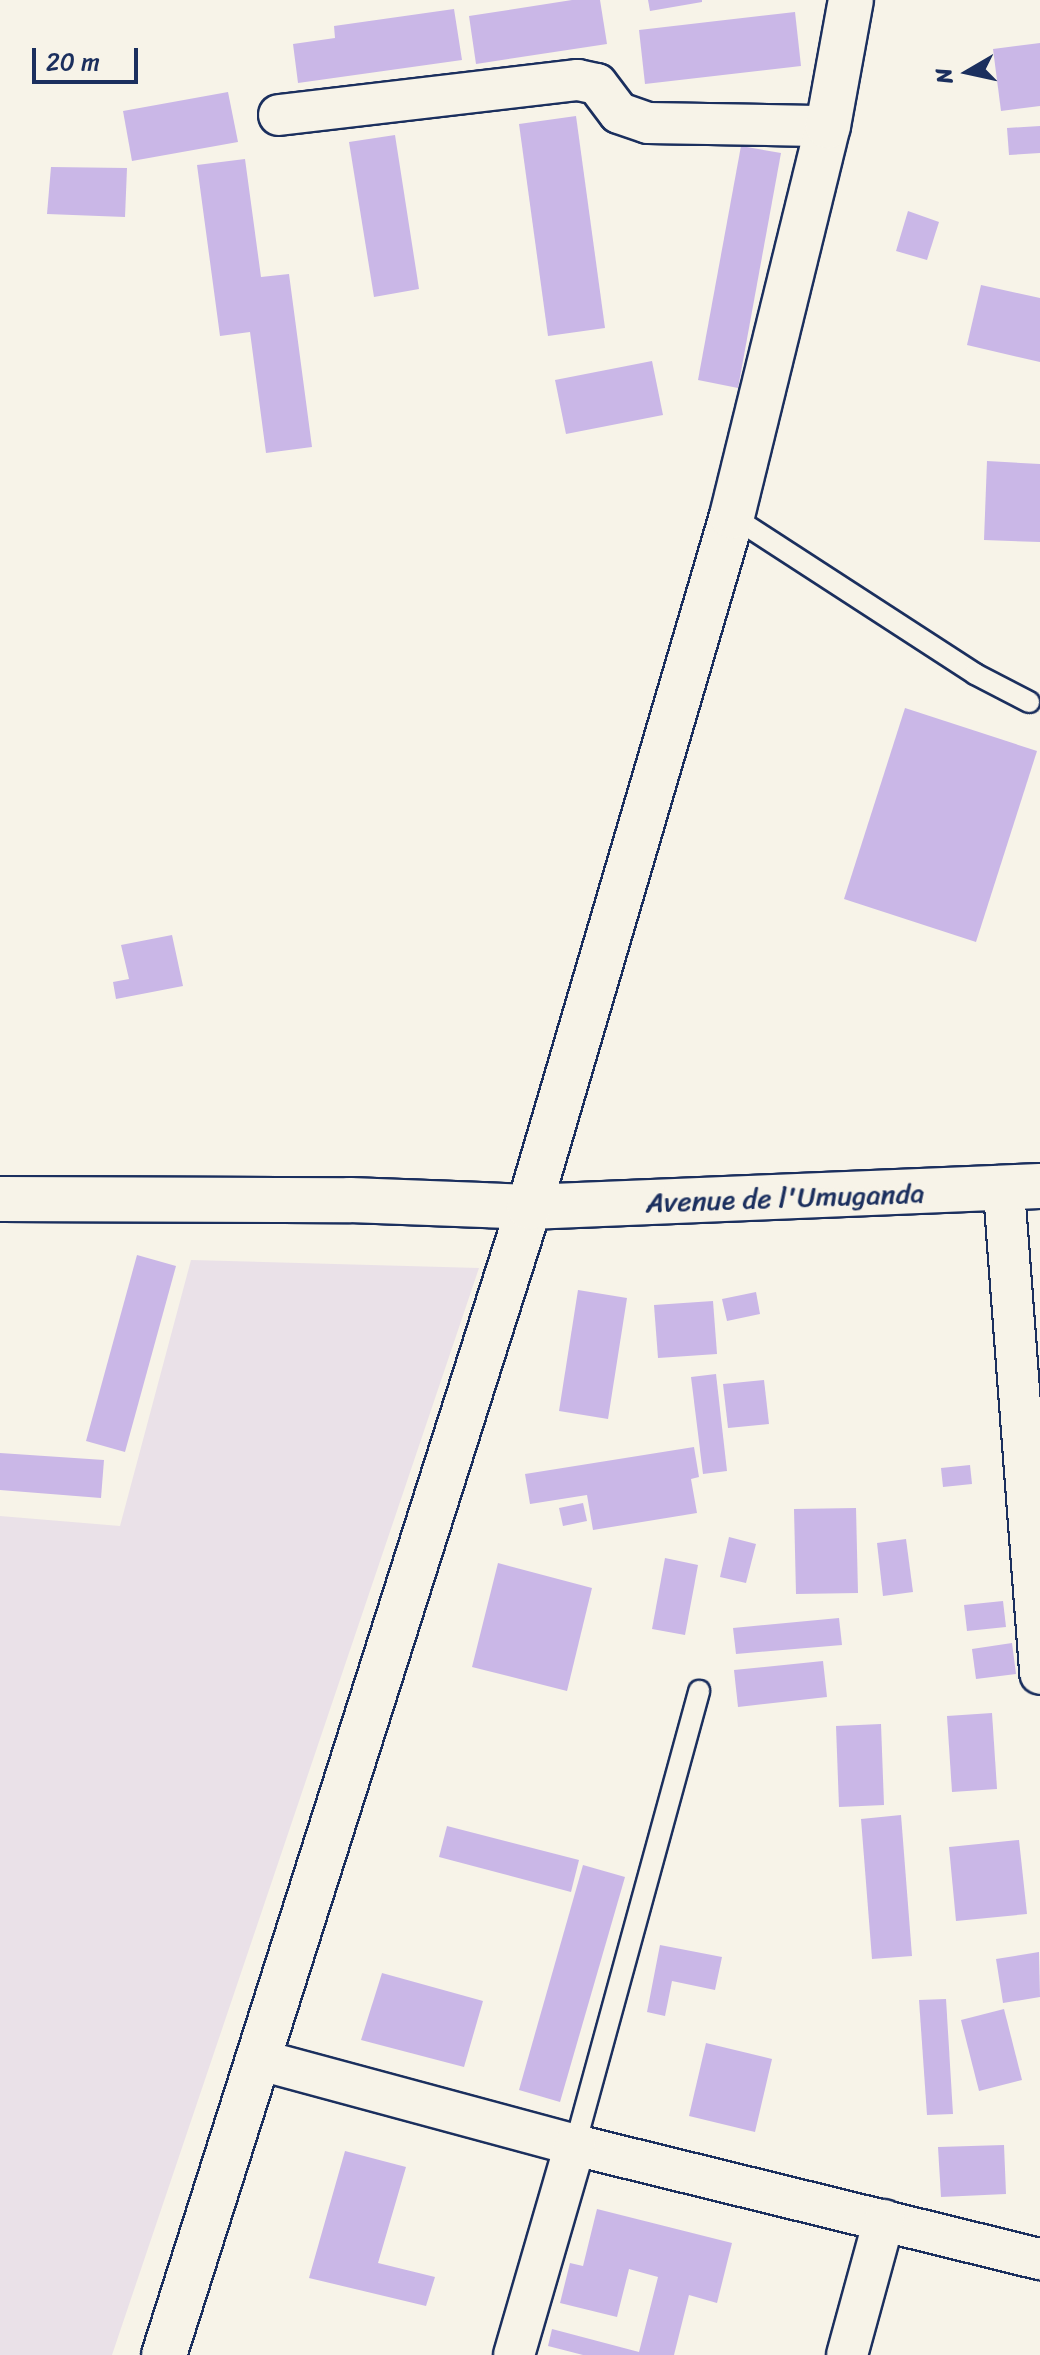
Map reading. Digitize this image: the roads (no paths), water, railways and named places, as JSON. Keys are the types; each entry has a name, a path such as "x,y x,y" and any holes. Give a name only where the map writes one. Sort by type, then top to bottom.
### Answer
{"street":[{"path":"164,2355 529,1207 732,516 828,126 851,0"},
{"path":"279,115 578,80 597,84 619,113 648,123 828,126"},
{"path":"1022,1188 1040,1674"},
{"name":"Avenue de l'Umuganda","path":"0,1199 350,1200 529,1207 1022,1188"},
{"path":"260,2060 575,2145 1040,2259"},
{"path":"514,2355 575,2145"},
{"path":"847,2355 884,2220"}],"lane":[{"path":"732,516 975,674 1029,702"},
{"path":"575,2145 699,1691"}]}
